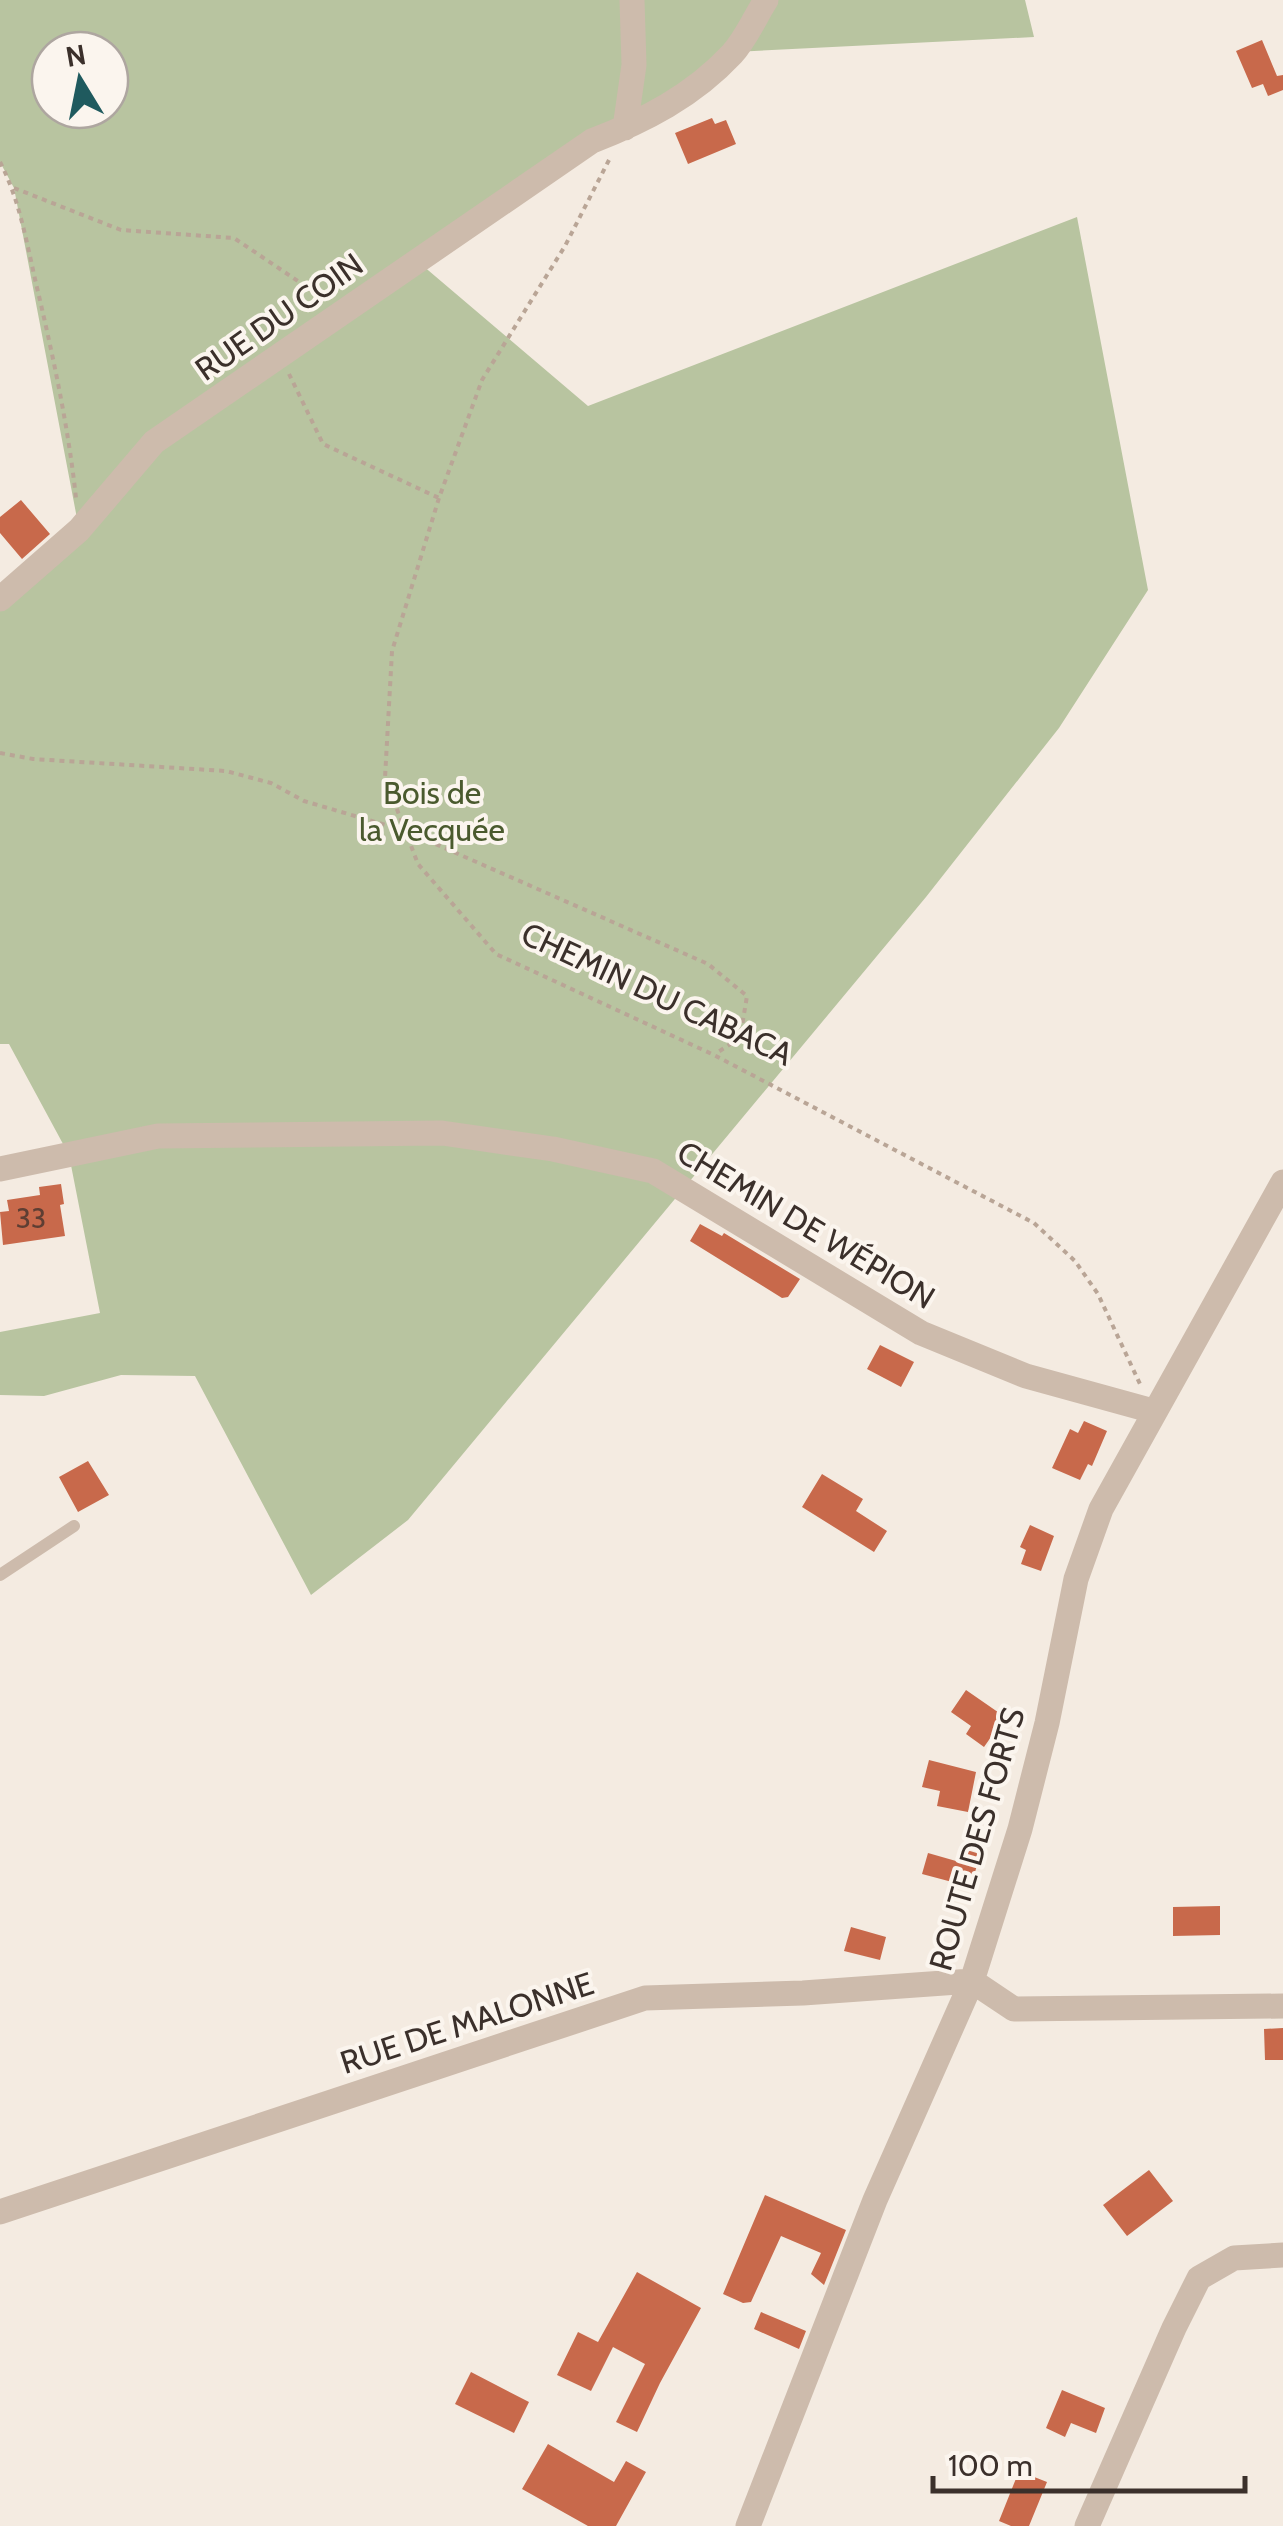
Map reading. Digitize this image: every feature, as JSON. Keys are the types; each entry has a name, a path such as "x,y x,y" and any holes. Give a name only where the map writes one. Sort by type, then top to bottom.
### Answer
{"street":[{"path":"625,128 634,64 632,0"},
{"name":"RUE DU COIN","path":"0,598 79,530 154,442 592,141 685,96 734,52 766,0"},
{"name":"CHEMIN DE WÉPION","path":"0,1168 158,1136 442,1133 553,1148 653,1171 921,1333 1026,1376 1153,1411"},
{"name":"ROUTE DES FORTS","path":"748,2526 875,2200 972,1981 1020,1830 1076,1579 1101,1509 1283,1182"},
{"path":"972,1981 1014,2010 1283,2006"},
{"name":"RUE DE MALONNE","path":"0,2212 645,1998 803,1993 972,1981"},
{"path":"1088,2526 1199,2278 1234,2258 1283,2256"}],"lane":[{"path":"0,1575 74,1526"}],"path":[{"name":"CHEMIN DU CABACA","path":"625,128 565,246 482,380 438,498 392,652 385,778 418,864 496,954 714,1054 1034,1223 1075,1260 1098,1294 1153,1411"},
{"path":"0,162 14,188 46,322 72,454 79,530"},
{"path":"14,188 120,230 234,238 345,313"},
{"path":"280,356 323,444 438,498"},
{"path":"0,753 33,759 226,771 271,783 304,801 406,830 708,964 747,996 740,1038 714,1054"}],"green space":[{"name":"Bois de la Vecquée","path":"0,0 1025,0 1034,37 734,52 422,265 588,406 1077,217 1148,590 1059,728 926,897 408,1520 311,1595 195,1376 121,1375 44,1396 0,1395 0,1332 100,1313 69,1155 9,1044 0,1044 0,598 79,529 14,188 0,162"}],"building":[{"path":"1262,40 1277,76 1283,75 1283,90 1268,96 1263,84 1252,88 1236,51"},
{"path":"712,118 715,124 726,120 736,144 688,164 675,133"},
{"path":"21,500 50,534 22,559 0,533 0,517"},
{"path":"61,1184 65,1236 3,1245 0,1212 9,1211 7,1200 40,1195 39,1187"},
{"path":"700,1224 722,1236 724,1233 800,1279 788,1297 782,1298 690,1241"},
{"path":"880,1345 914,1362 901,1387 867,1369"},
{"path":"1084,1421 1107,1431 1092,1466 1088,1464 1080,1480 1052,1468 1070,1429 1078,1433"},
{"path":"88,1461 109,1495 78,1512 59,1477"},
{"path":"822,1474 863,1499 856,1511 887,1531 874,1552 802,1507"},
{"path":"1030,1525 1054,1536 1041,1571 1021,1564 1026,1550 1020,1547"},
{"path":"966,1690 1005,1717 984,1747 966,1734 971,1726 951,1712"},
{"path":"929,1760 976,1772 968,1812 937,1806 940,1791 922,1787"},
{"path":"960,1848 980,1854 971,1887 922,1874 928,1853 956,1861"},
{"path":"1220,1906 1220,1935 1173,1936 1173,1907"},
{"path":"851,1927 886,1937 880,1960 844,1951"},
{"path":"1283,2028 1283,2060 1265,2060 1264,2029"},
{"path":"1149,2170 1173,2201 1127,2236 1103,2205"},
{"path":"765,2195 846,2230 824,2285 811,2274 821,2253 781,2236 751,2302 743,2303 723,2294"},
{"path":"637,2272 701,2308 637,2432 616,2422 645,2364 613,2347 591,2391 557,2375 578,2332 598,2342"},
{"path":"761,2312 806,2331 799,2349 754,2329"},
{"path":"471,2372 529,2402 514,2433 455,2404"},
{"path":"1062,2390 1105,2408 1096,2433 1071,2423 1065,2437 1046,2428"},
{"path":"548,2444 614,2482 626,2461 646,2472 616,2526 588,2526 522,2489"},
{"path":"1019,2471 1047,2482 1029,2526 999,2521"}]}
